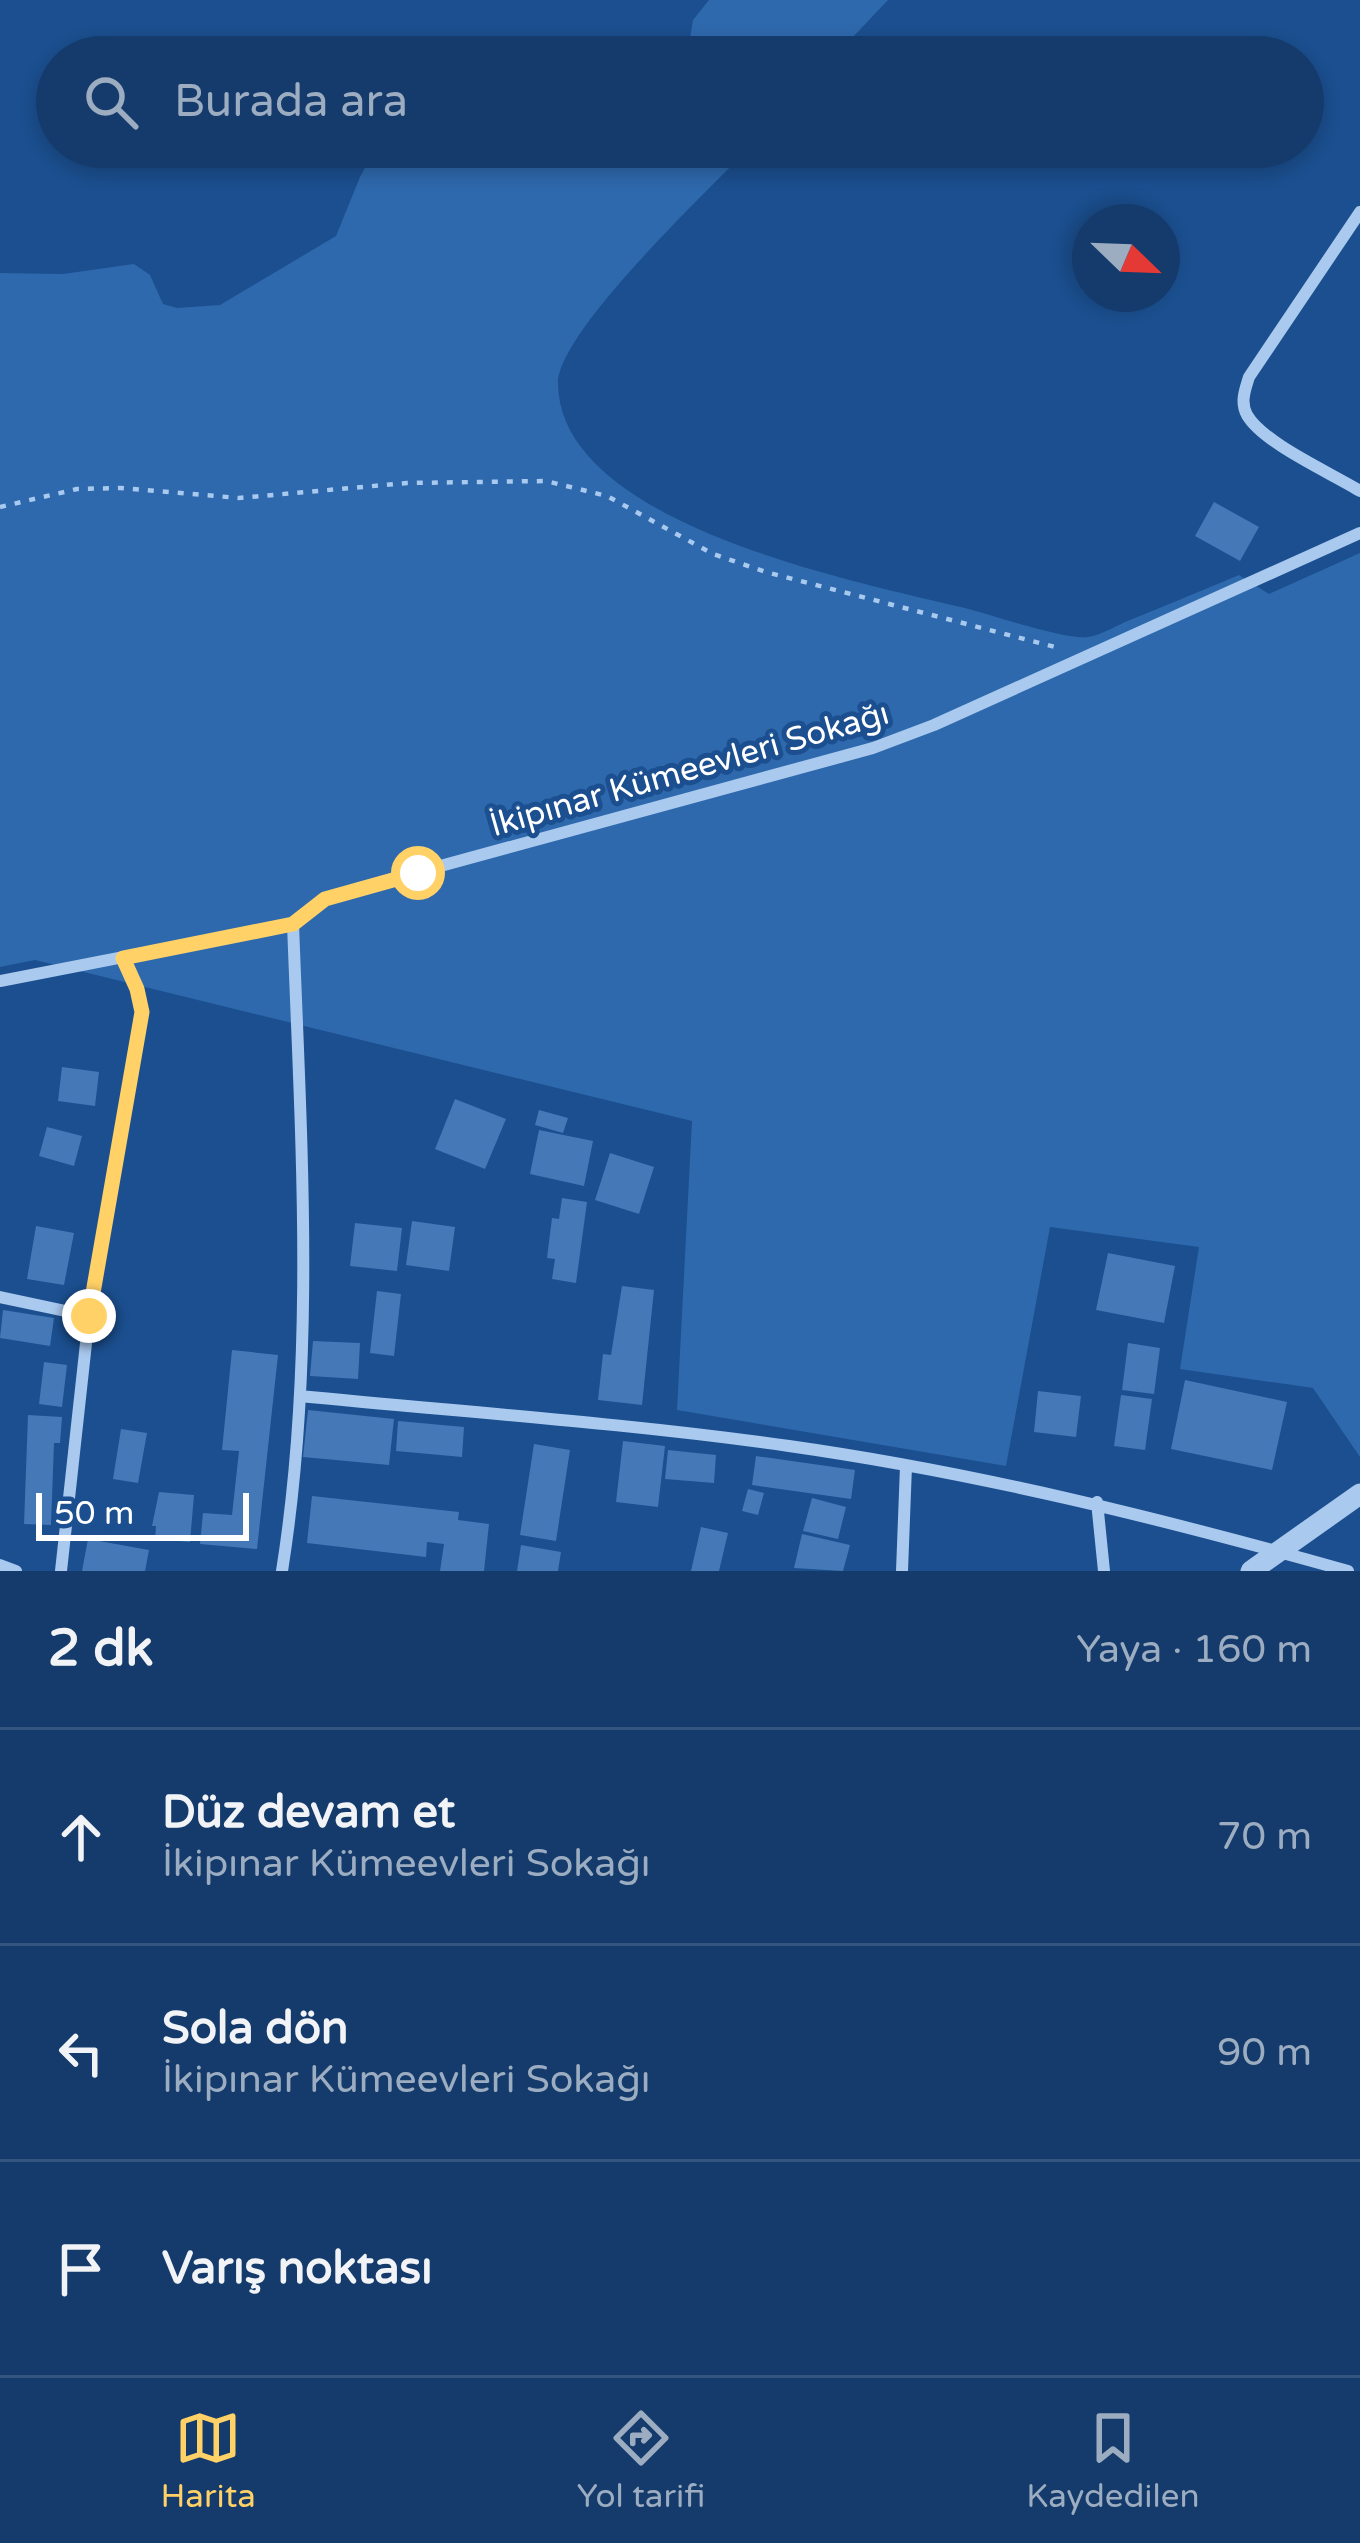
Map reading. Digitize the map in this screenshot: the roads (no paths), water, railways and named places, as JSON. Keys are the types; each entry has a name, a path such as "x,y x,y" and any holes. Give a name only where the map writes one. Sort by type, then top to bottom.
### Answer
{"street":[{"path":"1360,212 1249,377 1243,396 1245,412 1261,430 1360,490"},
{"name":"İkipınar Kümeevleri Sokağı","path":"0,981 293,924 325,899 360,888 873,748 1360,533"},
{"path":"282,1571 300,1396 304,1294 293,924"},
{"path":"61,1571 89,1316 142,1012 123,958"},
{"path":"0,1298 89,1316"},
{"path":"300,1396 785,1445 1097,1502 1348,1571"},
{"path":"902,1571 906,1466"},
{"path":"1250,1571 1360,1494"},
{"path":"1097,1502 1103,1571"},
{"path":"0,1565 16,1571"}]}
